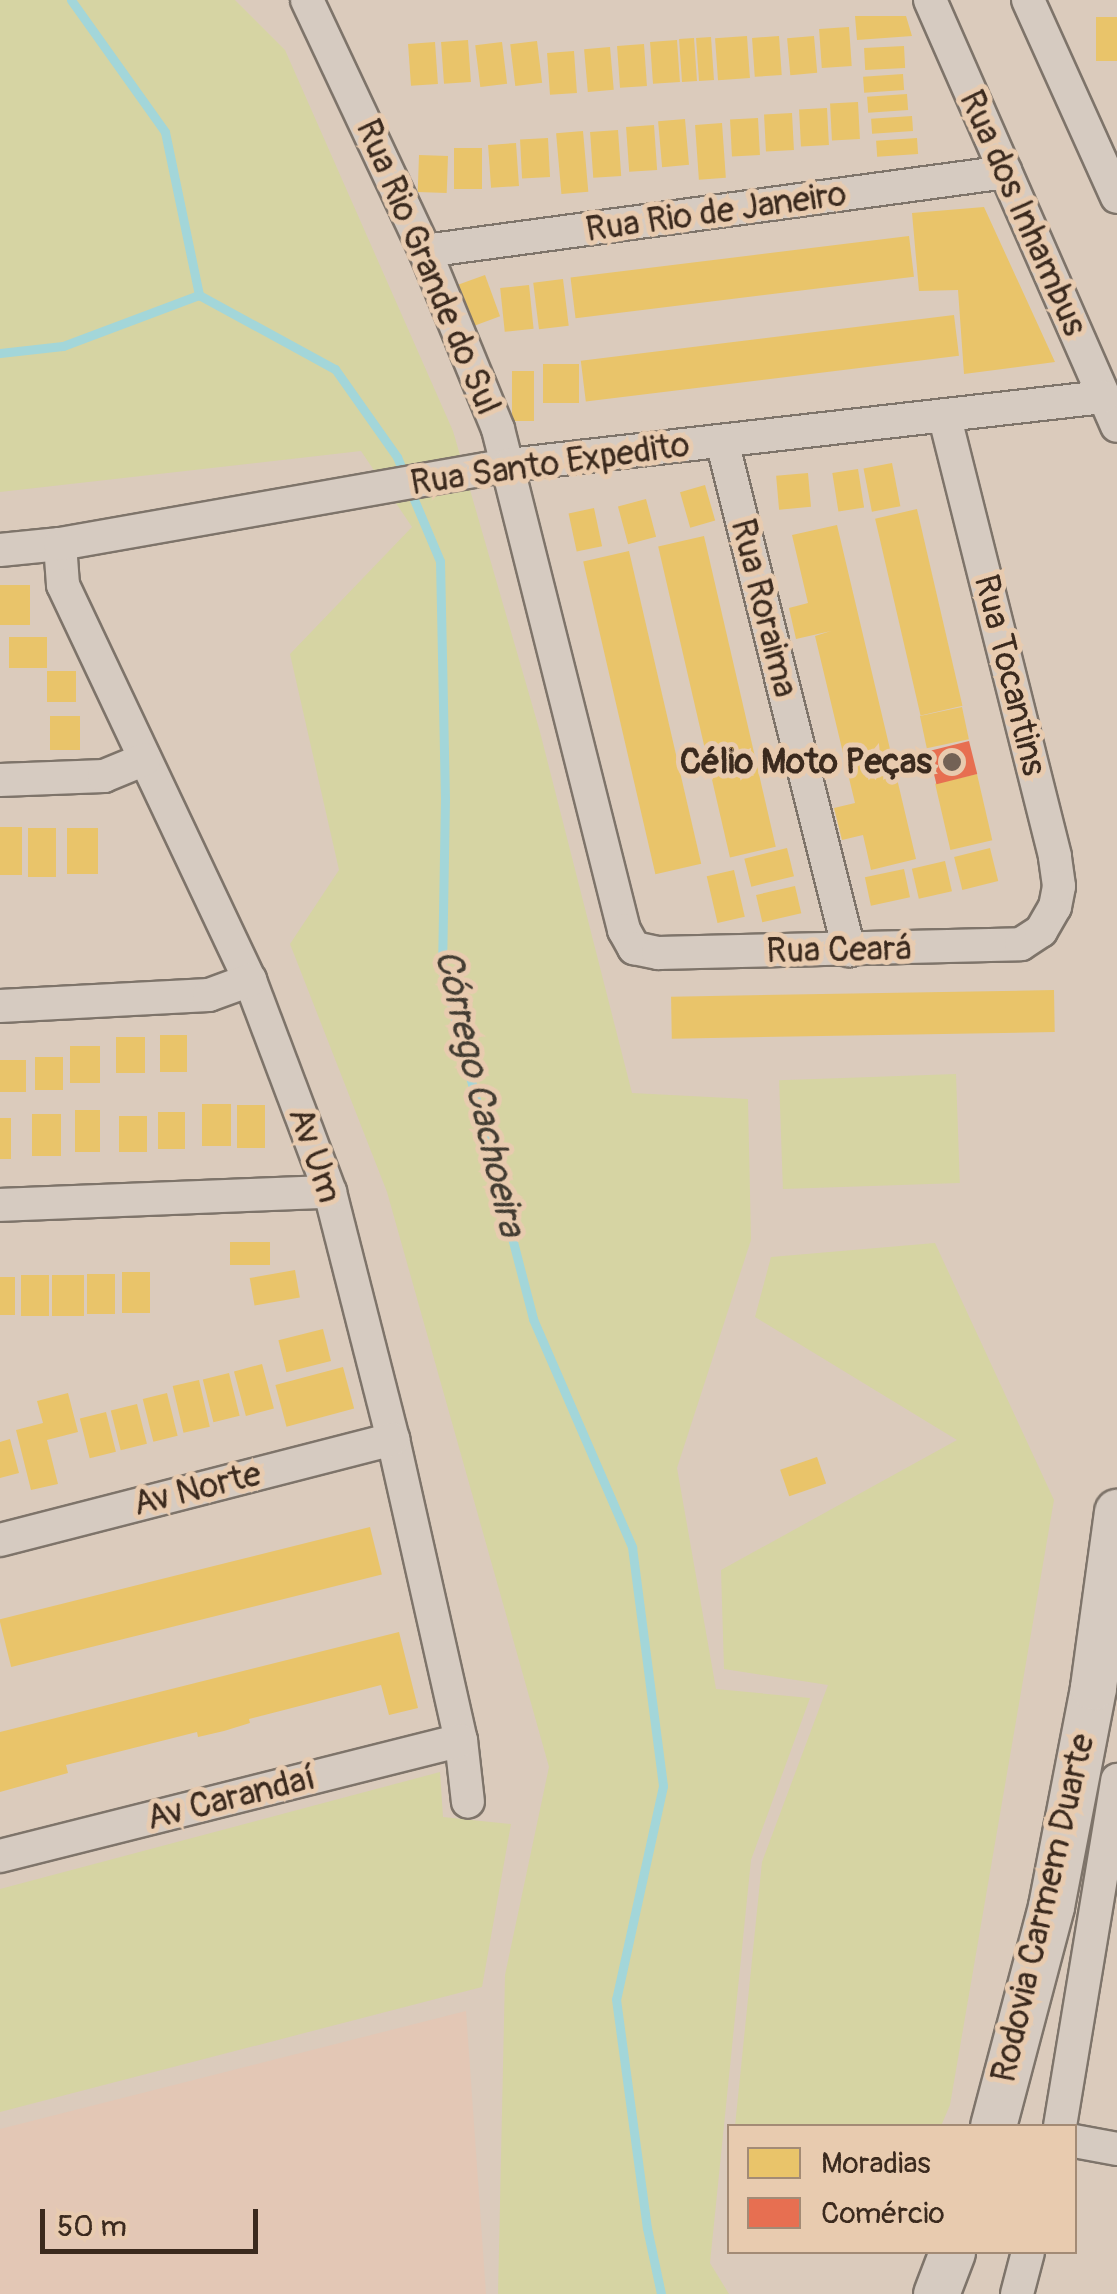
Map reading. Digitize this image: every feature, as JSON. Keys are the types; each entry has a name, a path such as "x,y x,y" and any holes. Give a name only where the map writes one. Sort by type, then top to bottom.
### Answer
{"street":[{"name":"Rua dos Inhambus","path":"930,0 1110,412"},
{"path":"1028,0 1117,198"},
{"name":"Rua Rio Grande do Sul","path":"315,2 426,250 508,465 624,930 634,948"},
{"name":"Rua Rio de Janeiro","path":"426,250 1006,172"},
{"name":"Rua Santo Expedito","path":"0,550 60,544 508,465 945,417 1110,412"},
{"name":"Rua Tocantins","path":"945,417 1055,856 1060,886 1055,907 1041,931"},
{"name":"Rua Roraima","path":"722,441 848,950"},
{"name":"Av Um","path":"60,544 63,586 250,980 330,1192 393,1438 461,1740 468,1802"},
{"path":"0,780 104,776 144,759"},
{"name":"Rua Ceará","path":"634,948 658,954 1021,944 1041,931"},
{"path":"0,1006 209,995 250,980"},
{"path":"0,1205 330,1192"},
{"name":"Av Norte","path":"0,1540 393,1438"},
{"name":"Rodovia Carmem Duarte","path":"994,2124 1051,1906 1093,1687 1117,1512"},
{"name":"Av Carandaí","path":"0,1856 461,1740"},
{"path":"1060,2124 1106,1916 1117,1780"},
{"path":"1077,2141 1117,2148"},
{"path":"936,2294 951,2254"},
{"path":"1016,2294 1027,2254"}],"shaded area":[{"path":"0,0 235,0 285,50 453,431 540,732 632,1093 748,1099 751,1240 677,1468 716,1689 810,1698 751,1860 710,2263 729,2294 498,2294 505,1975 549,1767 387,1192 290,944 339,870 290,654 412,527 361,451 0,492"},
{"path":"956,1074 960,1183 783,1189 779,1080"},
{"path":"935,1243 1054,1500 950,2105 942,2124 735,2124 762,1862 828,1685 724,1669 721,1570 957,1440 755,1317 771,1257"},
{"path":"440,1772 443,1817 511,1824 482,1987 0,2112 0,1889"},
{"path":"466,2011 486,2294 0,2294 0,2129"}],"building: Moradias":[{"path":"855,16 906,16 912,36 857,40"},
{"path":"1096,17 1117,17 1117,61 1096,61"},
{"path":"849,27 852,66 822,68 819,29"},
{"path":"747,36 750,78 718,80 715,38"},
{"path":"779,36 782,75 755,77 752,38"},
{"path":"814,36 817,73 790,75 787,38"},
{"path":"711,37 714,80 699,81 696,38"},
{"path":"694,38 697,81 682,82 679,39"},
{"path":"468,40 471,82 444,84 441,42"},
{"path":"677,40 680,82 653,84 650,42"},
{"path":"537,41 542,83 515,86 510,44"},
{"path":"435,42 438,84 411,86 408,44"},
{"path":"502,42 507,84 480,87 475,45"},
{"path":"644,44 647,86 620,88 617,46"},
{"path":"904,46 905,68 865,70 864,48"},
{"path":"610,47 614,90 588,92 584,49"},
{"path":"574,51 577,93 550,95 547,53"},
{"path":"903,74 904,90 864,93 863,77"},
{"path":"907,94 908,110 868,113 867,97"},
{"path":"858,102 860,139 832,140 830,103"},
{"path":"827,108 829,145 801,146 799,109"},
{"path":"792,113 794,150 766,151 764,114"},
{"path":"912,116 913,131 872,134 871,119"},
{"path":"758,118 760,155 732,156 730,119"},
{"path":"685,119 689,165 662,167 658,121"},
{"path":"722,123 726,178 699,180 695,125"},
{"path":"654,125 657,170 629,172 626,127"},
{"path":"618,130 621,176 593,178 590,132"},
{"path":"583,131 588,192 561,194 556,133"},
{"path":"548,138 550,177 522,178 520,139"},
{"path":"917,138 918,154 877,157 876,141"},
{"path":"516,143 519,186 491,188 488,145"},
{"path":"454,148 482,148 482,189 454,189"},
{"path":"419,155 448,156 447,193 418,192"},
{"path":"984,207 1055,362 964,374 958,290 919,291 912,213"},
{"path":"909,236 914,277 576,318 571,278"},
{"path":"485,275 500,316 474,326 459,285"},
{"path":"563,279 569,326 539,329 533,283"},
{"path":"529,285 534,329 505,332 500,288"},
{"path":"954,315 959,356 586,402 581,361"},
{"path":"543,364 579,364 579,403 543,403"},
{"path":"512,371 534,371 534,421 512,421"},
{"path":"892,463 900,506 872,512 864,469"},
{"path":"858,469 864,508 838,512 832,473"},
{"path":"808,473 811,507 779,510 776,476"},
{"path":"705,485 715,521 690,528 680,492"},
{"path":"646,499 656,537 628,544 618,507"},
{"path":"594,508 602,546 577,552 569,513"},
{"path":"917,509 962,706 921,715 875,519"},
{"path":"837,525 916,859 871,870 863,835 842,840 834,808 855,803 815,636 831,631 796,639 789,608 808,603 792,535"},
{"path":"704,536 776,847 730,857 658,547"},
{"path":"629,551 701,864 655,874 583,562"},
{"path":"0,585 30,585 30,625 0,625"},
{"path":"9,637 47,637 47,668 9,668"},
{"path":"47,671 76,671 76,702 47,702"},
{"path":"962,707 969,739 927,748 920,716"},
{"path":"50,716 80,716 80,750 50,750"},
{"path":"977,774 992,840 950,850 935,784"},
{"path":"0,827 22,827 22,875 0,875"},
{"path":"28,828 56,828 56,877 28,877"},
{"path":"67,828 98,828 98,874 67,874"},
{"path":"787,848 794,876 751,887 744,859"},
{"path":"990,848 998,881 962,890 954,857"},
{"path":"945,861 952,891 919,899 912,869"},
{"path":"904,869 910,897 871,906 865,877"},
{"path":"734,870 745,917 718,923 707,876"},
{"path":"795,886 801,913 762,922 756,895"},
{"path":"1054,990 1055,1032 672,1039 671,997"},
{"path":"160,1035 187,1035 187,1072 160,1072"},
{"path":"116,1037 145,1037 145,1073 116,1073"},
{"path":"70,1046 100,1046 100,1083 70,1083"},
{"path":"35,1057 63,1057 63,1090 35,1090"},
{"path":"0,1060 26,1060 26,1092 0,1092"},
{"path":"202,1104 231,1104 231,1146 202,1146"},
{"path":"237,1105 265,1105 265,1148 237,1148"},
{"path":"75,1110 100,1110 100,1152 75,1152"},
{"path":"158,1112 185,1112 185,1149 158,1149"},
{"path":"32,1114 61,1114 61,1156 32,1156"},
{"path":"119,1116 147,1116 147,1152 119,1152"},
{"path":"0,1118 11,1118 11,1159 0,1159"},
{"path":"230,1242 270,1242 270,1265 230,1265"},
{"path":"295,1270 300,1298 255,1306 250,1278"},
{"path":"122,1272 150,1272 150,1313 122,1313"},
{"path":"87,1274 115,1274 115,1314 87,1314"},
{"path":"21,1275 49,1275 49,1316 21,1316"},
{"path":"52,1275 84,1275 84,1316 52,1316"},
{"path":"0,1277 15,1277 15,1315 0,1315"},
{"path":"323,1329 331,1361 286,1372 278,1340"},
{"path":"262,1364 274,1408 246,1416 234,1372"},
{"path":"343,1367 354,1409 287,1427 275,1385"},
{"path":"229,1373 240,1416 213,1422 203,1380"},
{"path":"199,1380 210,1427 183,1433 173,1386"},
{"path":"68,1393 78,1432 47,1440 58,1484 31,1490 16,1430 43,1423 37,1401"},
{"path":"167,1393 178,1436 153,1442 143,1399"},
{"path":"137,1404 147,1444 121,1450 111,1411"},
{"path":"106,1412 116,1452 90,1458 80,1419"},
{"path":"10,1439 19,1473 0,1478 0,1442"},
{"path":"817,1457 826,1483 789,1496 780,1470"},
{"path":"370,1527 382,1575 11,1667 0,1619"},
{"path":"399,1632 418,1708 389,1715 381,1685 249,1719 250,1723 224,1731 198,1737 197,1732 66,1765 68,1773 0,1792 0,1732"}],"building: Comércio":[{"name":"Célio Moto Peças","path":"969,741 977,774 936,784 928,751"}],"waterway":[{"name":"Córrego Cachoeira","path":"71,0 165,132 199,295 335,369 397,457 405,476"},
{"path":"0,353 63,346 199,295"},
{"name":"Córrego Cachoeira","path":"410,490 440,561 445,798 442,969 533,1319 632,1547 663,1786 616,1999 647,2228 661,2294"}],"place":[{"name":"Célio Moto Peças","path":"952,762"}]}
